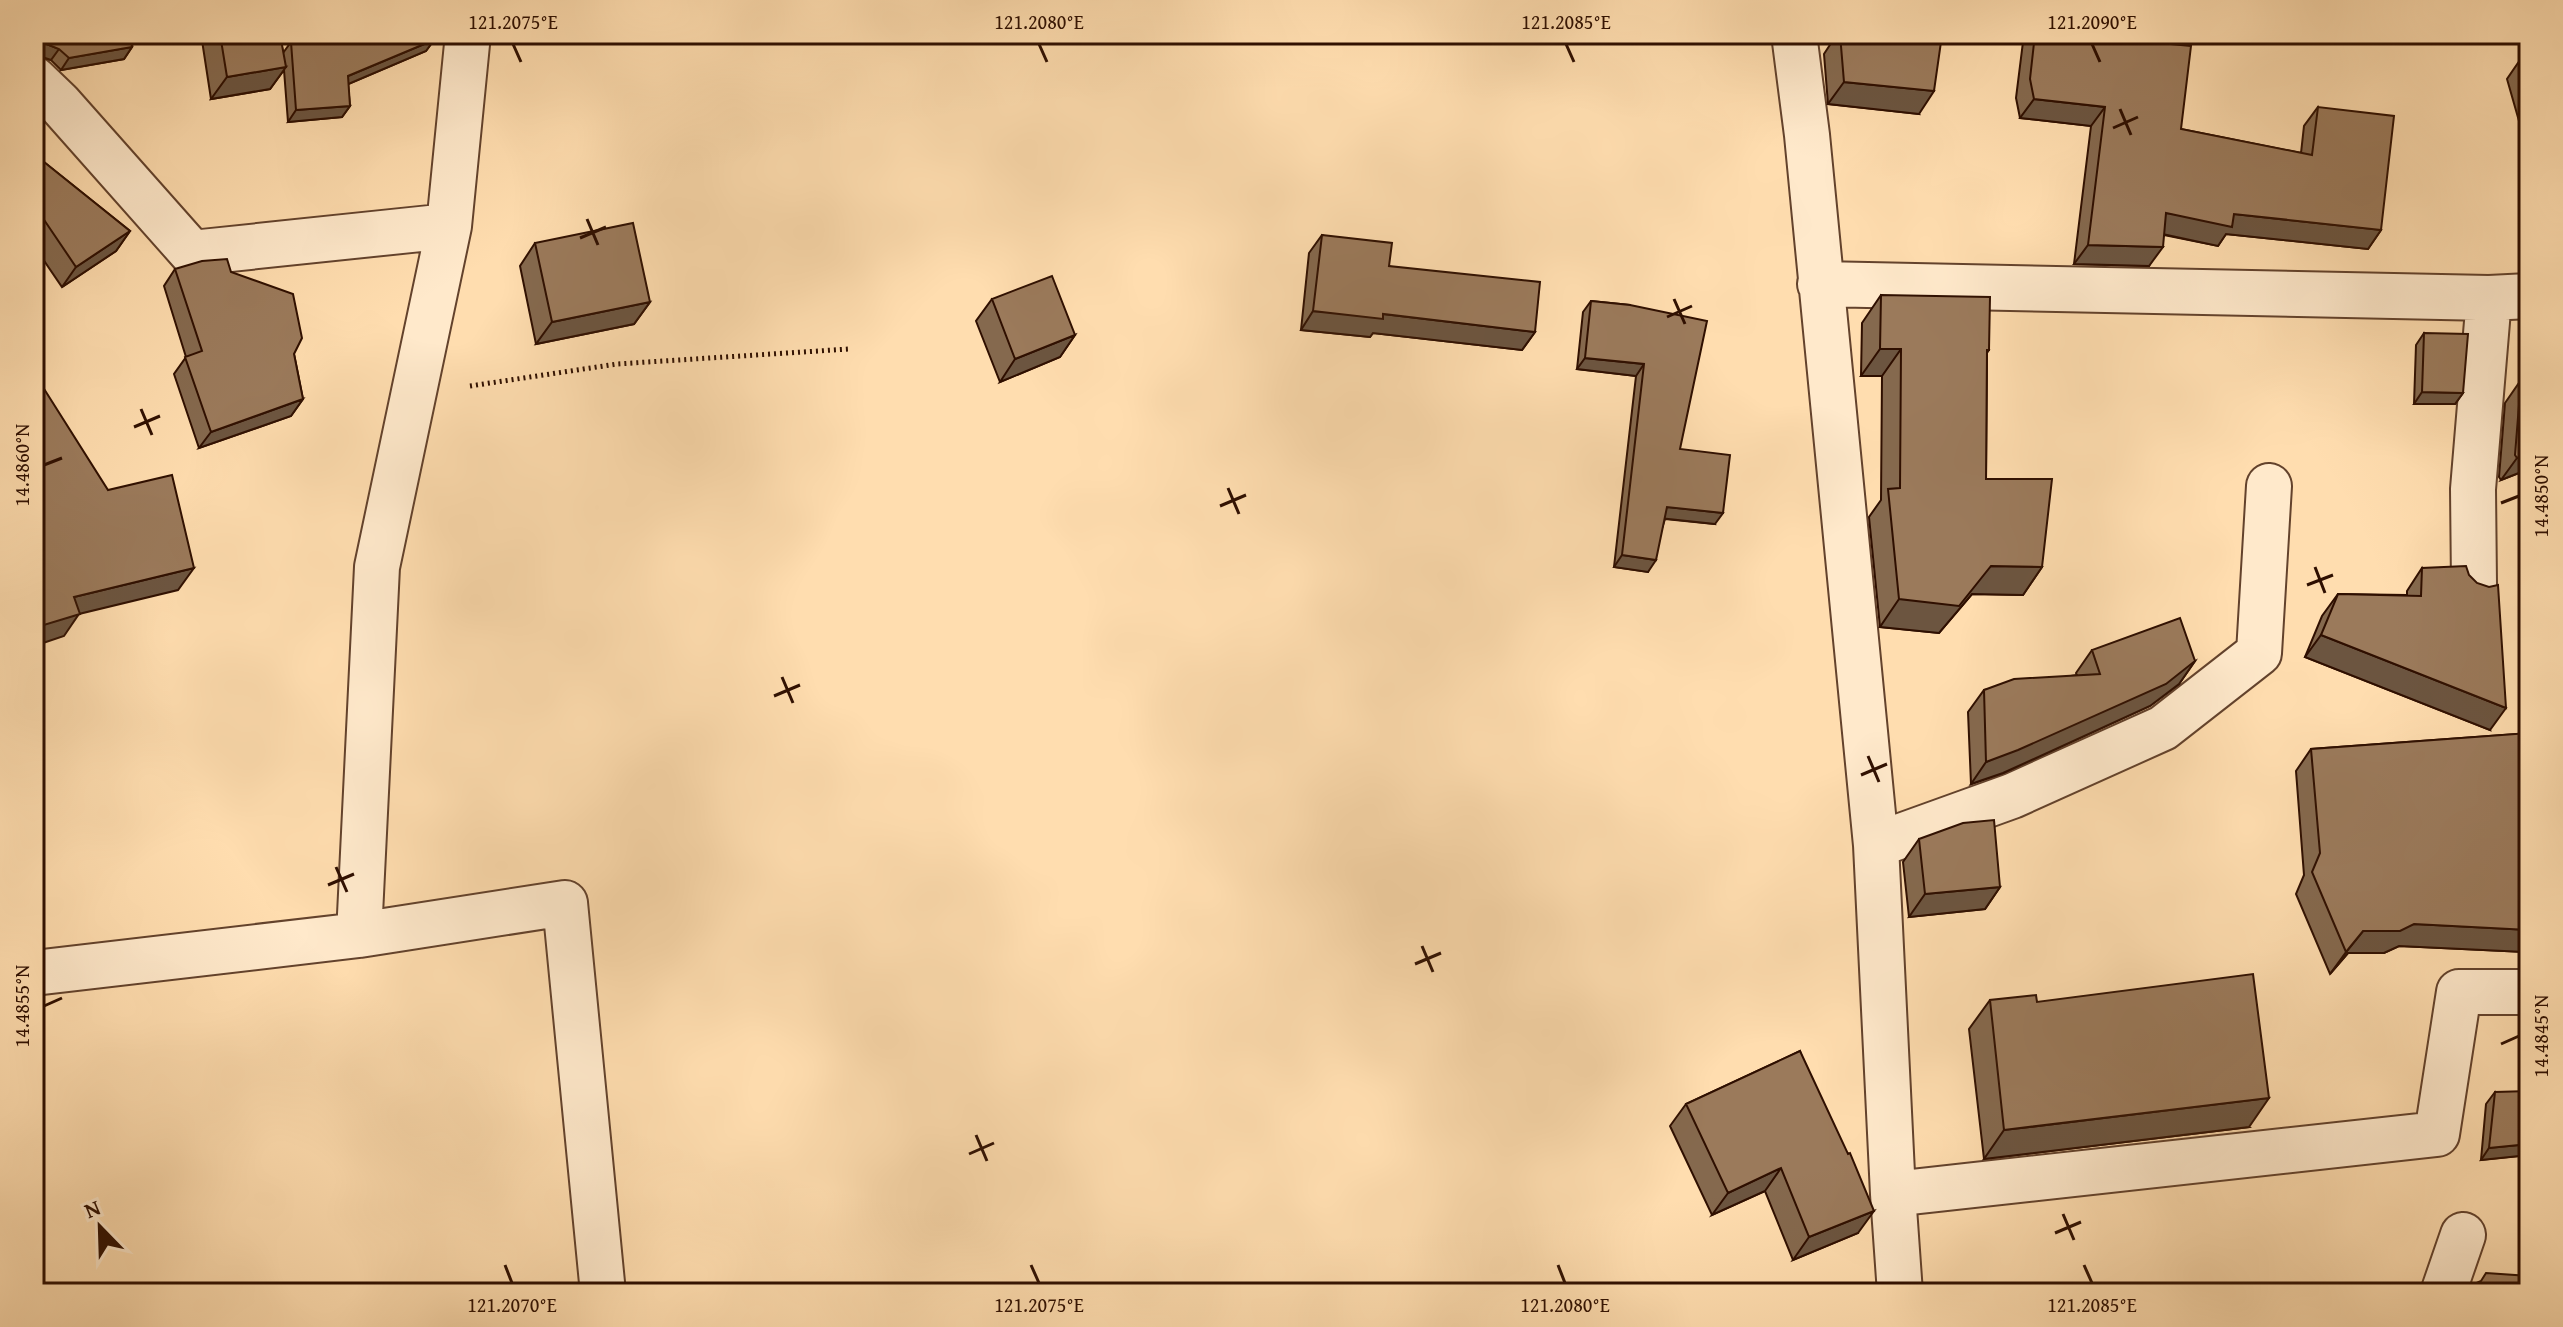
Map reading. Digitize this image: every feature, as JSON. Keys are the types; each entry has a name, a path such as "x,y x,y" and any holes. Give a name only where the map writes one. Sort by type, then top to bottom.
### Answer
{"street":[{"path":"359,935 377,567 449,226 468,34"},
{"path":"1794,34 1807,135 1876,845 1900,1293"},
{"path":"34,79 192,253 449,226"},
{"path":"1820,284 2509,297 2473,489 2474,584"},
{"path":"1876,845 2012,796 2163,728 2259,653 2269,486"},
{"path":"34,973 359,935 565,903 603,1293"},
{"path":"1893,1194 2437,1134 2459,992 2529,992"},
{"path":"2443,1293 2463,1235"}],"path":[{"path":"413,395 617,364 849,349"}],"building":[{"path":"43,34 130,34 132,47 69,58 59,49 44,43"},
{"path":"220,34 280,34 286,67 227,77"},
{"path":"359,34 433,34 434,40 348,76 350,106 296,110 291,42 359,37"},
{"path":"1840,34 1941,42 1934,91 1844,82"},
{"path":"2035,34 2132,34 2131,40 2191,46 2181,129 2312,155 2318,107 2394,116 2381,230 2234,214 2232,227 2166,213 2163,247 2088,245 2105,107 2034,99 2030,79"},
{"path":"2529,55 2529,80 2522,57"},
{"path":"34,154 130,231 76,267 34,205"},
{"path":"633,223 650,302 552,322 535,243"},
{"path":"1322,235 1392,243 1389,266 1540,282 1535,332 1383,314 1383,319 1313,311"},
{"path":"227,259 231,272 293,294 302,338 294,354 303,399 211,432 185,357 202,351 175,269 202,261"},
{"path":"1052,276 1075,335 1015,359 992,299"},
{"path":"1881,295 1990,297 1986,479 2052,479 2042,567 1991,566 1959,606 1899,599 1888,489 1900,488 1901,349 1880,349"},
{"path":"1591,301 1630,305 1707,321 1680,449 1730,455 1723,513 1667,507 1656,560 1622,555 1644,364 1585,358"},
{"path":"2424,333 2468,334 2463,393 2422,392"},
{"path":"34,373 108,490 172,475 194,568 74,597 80,614 34,628 34,514 39,513 34,505"},
{"path":"2529,378 2529,453 2517,458 2521,380"},
{"path":"2466,566 2477,583 2489,587 2498,585 2506,708 2321,635 2338,594 2421,596 2422,568"},
{"path":"2180,618 2195,661 2166,684 1986,762 1984,690 2014,679 2100,674 2092,650"},
{"path":"2529,733 2529,930 2414,924 2400,931 2363,931 2346,952 2312,872 2320,853 2311,749"},
{"path":"1994,820 2000,887 1925,894 1919,839 1963,823"},
{"path":"2253,974 2269,1098 2004,1130 1990,1000 2036,995 2037,1002"},
{"path":"1800,1051 1850,1153 1874,1211 1809,1237 1781,1168 1728,1193 1686,1104"},
{"path":"2529,1091 2529,1144 2489,1148 2495,1092"},
{"path":"2486,1273 2529,1276 2529,1293 2461,1293 2463,1286 2481,1281"}]}
